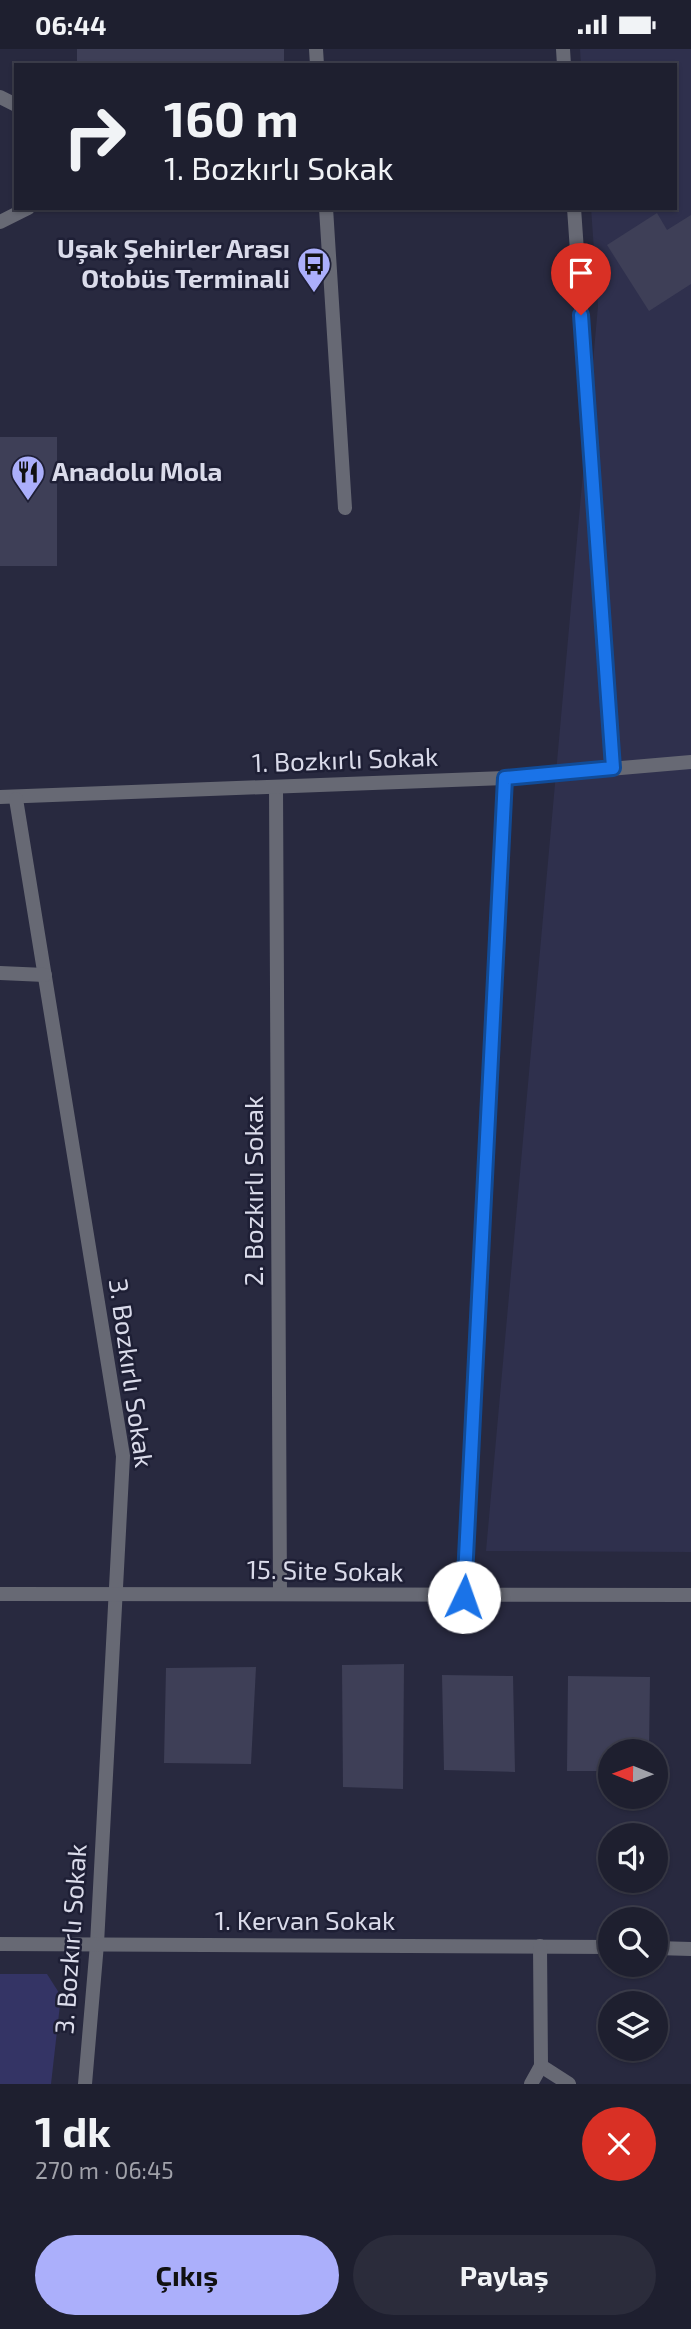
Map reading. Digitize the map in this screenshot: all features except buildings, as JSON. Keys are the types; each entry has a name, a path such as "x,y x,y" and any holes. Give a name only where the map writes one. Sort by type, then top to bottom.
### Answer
{"street":[{"path":"0,222 24,210"},
{"path":"326,210 345,508"},
{"path":"574,210 613,768"},
{"name":"1. Bozkırlı Sokak","path":"0,797 16,799 505,778 691,762"},
{"path":"464,1597 505,778"},
{"name":"2. Bozkırlı Sokak","path":"276,788 280,1594"},
{"name":"3. Bozkırlı Sokak","path":"16,799 123,1456 97,1944 85,2084"},
{"path":"0,973 44,975"},
{"name":"15. Site Sokak","path":"0,1594 464,1597 691,1595"},
{"name":"1. Kervan Sokak","path":"0,1944 598,1947"},
{"path":"531,2084 541,2066 540,1946"},
{"path":"668,1948 691,1949"},
{"path":"541,2066 569,2084"}],"shaded area":[{"path":"580,49 691,49 691,1552 486,1551 598,306 591,210 677,210 677,63 581,63"},
{"path":"0,1974 47,1974 61,1996 51,2084 0,2084"}],"place":[{"name":"Uşak Şehirler Arası Otobüs Terminali","path":"314,294"},
{"name":"Anadolu Mola","path":"28,502"}],"route":[{"path":"464,1597 505,778 613,768 581,315"}]}
